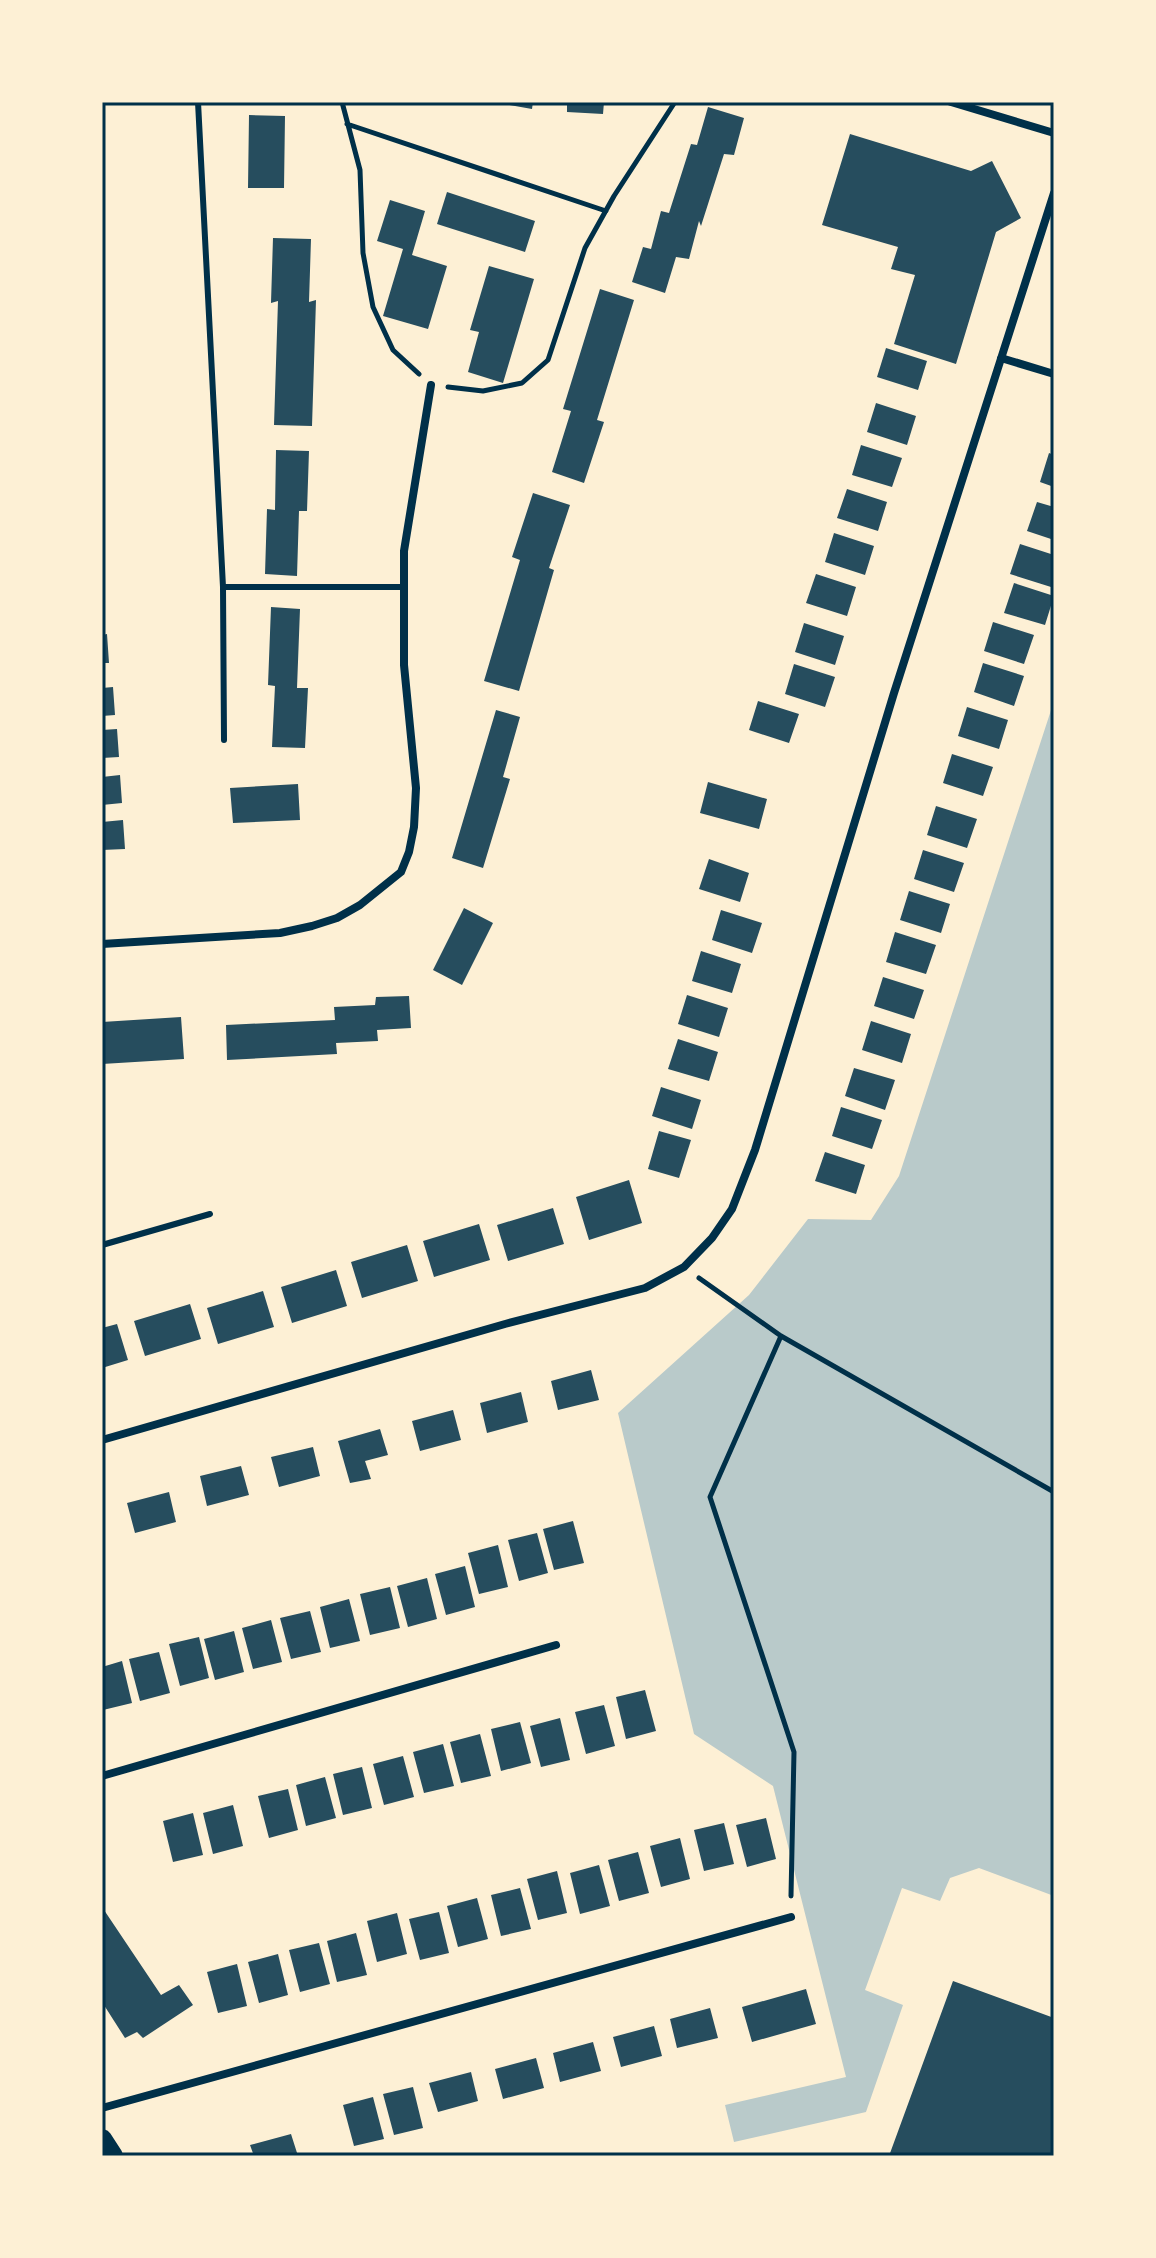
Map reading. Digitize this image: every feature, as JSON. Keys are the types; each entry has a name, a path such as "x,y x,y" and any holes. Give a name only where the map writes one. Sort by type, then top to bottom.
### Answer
{"main road":[{"path":"102,2139 113,2156"}],"street":[{"path":"951,102 1054,133"},
{"path":"102,1440 505,1324 645,1288 684,1267 712,1238 732,1209 755,1150 894,693 1054,193"},
{"path":"1001,358 1054,374"},
{"path":"102,944 280,933 312,926 337,918 360,905 401,872 414,827 416,788 404,665 404,551 431,385"},
{"path":"102,1776 556,1645"},
{"path":"102,2108 791,1917"}],"lane":[{"path":"198,102 223,587 224,740"},
{"path":"223,587 404,587"},
{"path":"102,1245 210,1214"}],"path":[{"path":"342,102 360,170 363,253 373,307 393,350 431,385 483,391 522,383 548,360 585,248 675,102"},
{"path":"347,124 606,211"},
{"path":"684,1267 781,1336 1054,1492"},
{"path":"781,1336 710,1497 794,1752 791,1917"}],"shaded area":[{"path":"1054,701 1054,1896 979,1868 950,1878 940,1901 902,1888 865,1990 903,2005 866,2112 734,2142 725,2105 846,2077 773,1786 694,1734 618,1413 749,1295 808,1219 871,1220 899,1176"}],"building":[{"path":"493,102 533,102 532,109"},
{"path":"559,102 604,102 603,114 567,112 567,105"},
{"path":"708,107 744,118 734,155 724,154 701,226 699,221 689,259 676,257 665,293 632,282 643,247 651,249 661,211 669,213 691,144 697,145"},
{"path":"249,115 285,116 284,188 248,188"},
{"path":"850,134 971,171 992,161 1021,218 996,232 956,364 894,344 915,275 891,269 898,247 822,225"},
{"path":"447,192 535,221 525,252 437,224"},
{"path":"390,200 425,211 412,255 447,266 428,329 383,316 403,249 377,241"},
{"path":"273,238 311,239 309,302 316,300 312,426 274,425 278,301 271,303"},
{"path":"489,266 534,279 503,383 468,372 479,332 470,330"},
{"path":"600,289 634,300 597,420 604,422 584,483 552,472 571,411 563,409"},
{"path":"886,348 927,361 918,390 877,377"},
{"path":"876,403 916,416 907,445 867,432"},
{"path":"861,445 902,458 892,487 852,475"},
{"path":"276,450 309,451 307,511 299,511 297,576 265,574 267,509 275,510"},
{"path":"1049,453 1054,455 1054,487 1040,482"},
{"path":"847,489 887,502 878,531 837,518"},
{"path":"533,493 570,505 549,568 554,570 519,691 484,681 520,560 512,557"},
{"path":"1037,502 1054,507 1054,540 1027,531"},
{"path":"834,533 874,546 865,575 825,562"},
{"path":"1020,544 1054,555 1051,587 1010,574"},
{"path":"816,574 856,587 847,616 806,603"},
{"path":"1014,583 1054,596 1045,625 1004,613"},
{"path":"271,607 300,609 297,688 308,688 305,748 272,747 275,686 268,685"},
{"path":"993,622 1034,635 1024,664 984,651"},
{"path":"804,623 844,636 835,665 795,652"},
{"path":"107,634 109,663 102,663 102,635"},
{"path":"983,663 1024,676 1014,706 974,692"},
{"path":"794,664 835,677 825,707 785,694"},
{"path":"113,687 115,715 102,716 102,688"},
{"path":"758,701 799,714 789,743 749,730"},
{"path":"967,707 1008,720 999,749 958,736"},
{"path":"496,710 520,717 503,777 510,779 483,868 452,858"},
{"path":"117,729 119,757 102,758 102,730"},
{"path":"952,754 993,767 983,796 943,783"},
{"path":"120,775 122,803 102,805 102,777"},
{"path":"708,782 767,799 759,829 700,813"},
{"path":"298,784 300,820 233,823 230,788"},
{"path":"936,806 977,819 967,848 927,835"},
{"path":"123,820 125,849 102,850 102,822"},
{"path":"923,850 964,863 954,892 914,879"},
{"path":"709,859 749,873 740,902 699,889"},
{"path":"909,891 950,904 941,933 900,920"},
{"path":"464,908 493,923 462,985 433,970"},
{"path":"721,910 762,923 752,953 712,940"},
{"path":"895,932 936,945 926,974 886,962"},
{"path":"701,951 741,964 732,993 692,981"},
{"path":"883,977 924,990 914,1019 874,1006"},
{"path":"687,995 728,1008 719,1037 678,1024"},
{"path":"409,996 411,1028 377,1030 378,1041 336,1043 337,1054 227,1060 226,1025 335,1020 334,1007 375,1005 376,997"},
{"path":"181,1017 184,1059 102,1064 102,1022"},
{"path":"871,1021 911,1034 902,1063 862,1050"},
{"path":"678,1039 718,1052 709,1081 668,1069"},
{"path":"854,1068 895,1080 885,1110 845,1096"},
{"path":"661,1087 701,1100 692,1129 652,1116"},
{"path":"841,1107 882,1120 872,1149 832,1136"},
{"path":"659,1131 691,1140 679,1178 648,1169"},
{"path":"825,1152 865,1165 856,1194 815,1181"},
{"path":"629,1180 642,1223 589,1240 576,1197"},
{"path":"553,1208 564,1244 508,1261 497,1225"},
{"path":"479,1224 490,1260 434,1277 423,1241"},
{"path":"407,1245 418,1281 362,1298 351,1262"},
{"path":"336,1270 347,1306 292,1323 281,1287"},
{"path":"263,1291 274,1327 218,1344 207,1308"},
{"path":"190,1304 201,1339 145,1356 134,1321"},
{"path":"117,1324 128,1360 102,1368 102,1328"},
{"path":"591,1370 599,1400 558,1410 551,1381"},
{"path":"521,1392 528,1422 487,1433 480,1403"},
{"path":"453,1410 461,1440 420,1451 412,1421"},
{"path":"380,1429 388,1455 365,1461 371,1479 350,1483 338,1441"},
{"path":"313,1447 320,1476 279,1487 271,1457"},
{"path":"241,1466 249,1495 207,1506 200,1476"},
{"path":"169,1492 176,1522 135,1533 127,1503"},
{"path":"573,1521 584,1563 554,1570 543,1529"},
{"path":"537,1533 548,1573 519,1581 508,1540"},
{"path":"498,1545 508,1587 479,1594 468,1553"},
{"path":"465,1566 475,1607 446,1615 435,1574"},
{"path":"427,1578 437,1619 408,1627 397,1586"},
{"path":"390,1587 400,1628 370,1635 360,1594"},
{"path":"349,1599 360,1641 330,1648 320,1607"},
{"path":"310,1611 321,1652 291,1659 280,1618"},
{"path":"271,1620 282,1662 253,1669 242,1628"},
{"path":"234,1631 244,1672 215,1680 204,1639"},
{"path":"199,1637 209,1678 180,1686 169,1644"},
{"path":"159,1652 170,1693 140,1701 129,1659"},
{"path":"122,1661 132,1703 103,1710 102,1667"},
{"path":"645,1690 656,1731 626,1739 616,1697"},
{"path":"604,1705 615,1746 586,1754 575,1712"},
{"path":"560,1718 570,1760 541,1767 530,1726"},
{"path":"520,1722 531,1763 501,1771 491,1729"},
{"path":"480,1734 491,1776 461,1783 450,1742"},
{"path":"443,1744 454,1786 424,1793 413,1752"},
{"path":"403,1756 414,1797 384,1805 373,1764"},
{"path":"362,1767 372,1808 343,1815 333,1774"},
{"path":"325,1777 336,1818 306,1826 296,1785"},
{"path":"288,1789 298,1830 269,1838 258,1796"},
{"path":"233,1805 243,1846 213,1854 203,1813"},
{"path":"193,1813 203,1855 173,1862 163,1821"},
{"path":"766,1818 776,1859 747,1867 736,1825"},
{"path":"724,1823 734,1864 704,1871 694,1830"},
{"path":"680,1838 690,1879 661,1887 650,1846"},
{"path":"638,1852 649,1893 619,1901 608,1860"},
{"path":"599,1865 610,1906 580,1914 570,1873"},
{"path":"557,1871 567,1913 538,1920 527,1879"},
{"path":"520,1888 531,1929 501,1936 491,1895"},
{"path":"477,1898 488,1939 458,1947 447,1906"},
{"path":"102,1907 161,1995 179,1985 193,2005 143,2038 137,2032 125,2038 102,2002"},
{"path":"439,1912 449,1953 420,1960 409,1919"},
{"path":"397,1913 407,1954 377,1962 367,1921"},
{"path":"356,1933 367,1975 337,1982 327,1941"},
{"path":"319,1943 330,1984 300,1992 289,1950"},
{"path":"278,1954 288,1995 259,2003 248,1962"},
{"path":"237,1964 247,2006 218,2013 207,1972"},
{"path":"953,1981 1054,2018 1054,2156 889,2156"},
{"path":"806,1989 816,2024 752,2042 742,2007"},
{"path":"710,2008 718,2038 677,2048 670,2019"},
{"path":"654,2026 662,2056 621,2067 613,2037"},
{"path":"593,2042 601,2071 560,2082 553,2053"},
{"path":"536,2058 544,2088 503,2099 495,2069"},
{"path":"471,2072 478,2101 438,2112 429,2083"},
{"path":"413,2087 423,2128 394,2135 383,2094"},
{"path":"373,2097 384,2139 354,2146 343,2105"},
{"path":"291,2134 298,2156 254,2156 250,2145"}]}
